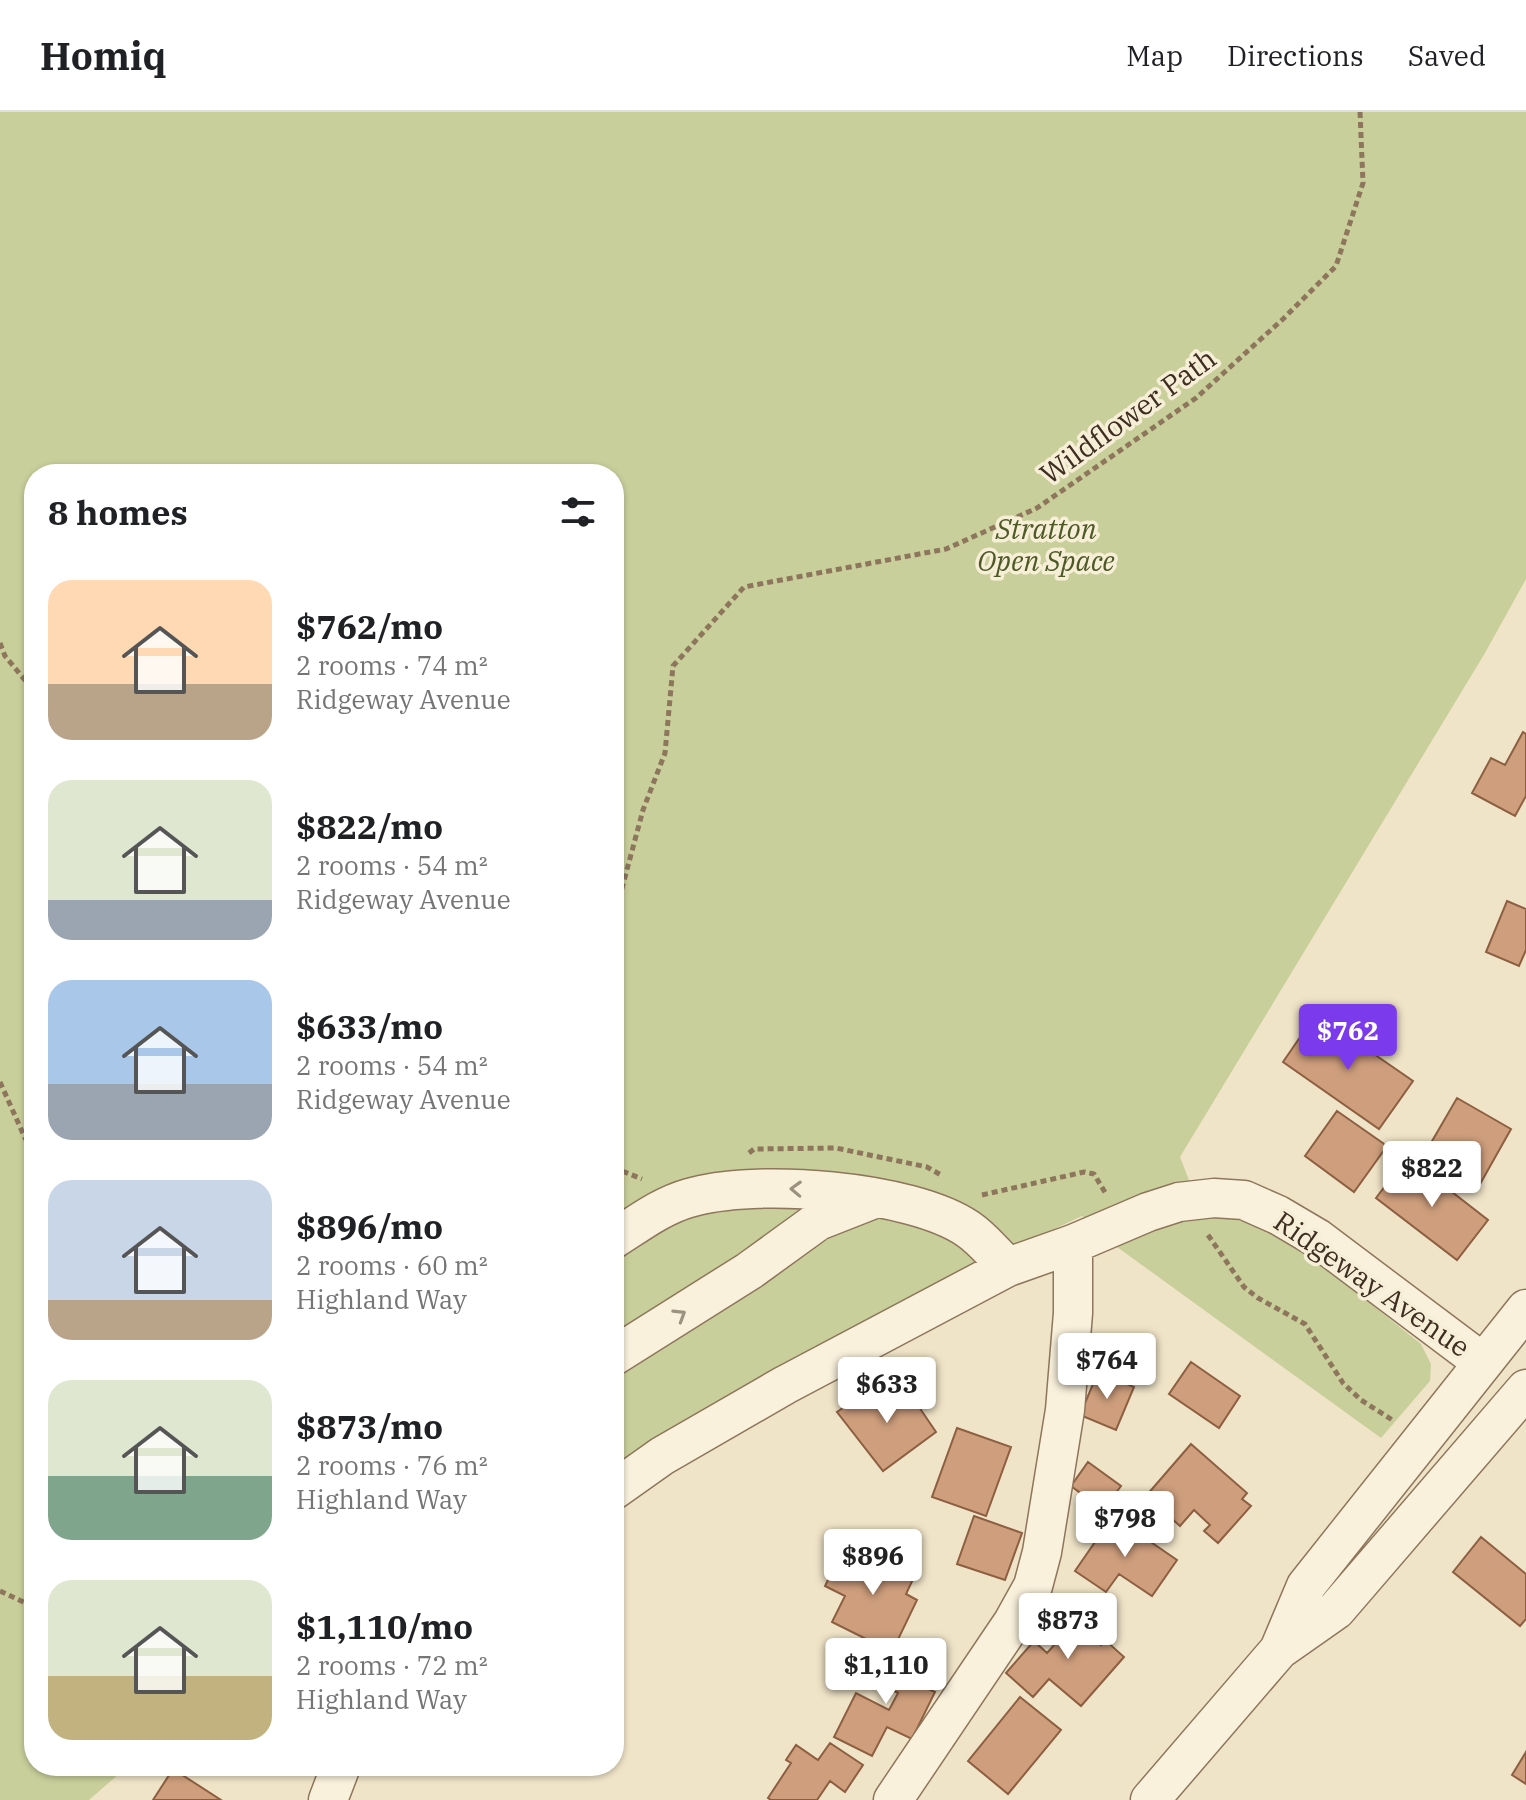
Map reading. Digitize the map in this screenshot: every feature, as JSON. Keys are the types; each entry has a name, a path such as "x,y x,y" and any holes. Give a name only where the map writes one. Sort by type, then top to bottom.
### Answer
{"street":[{"path":"624,1232 655,1212 687,1198 718,1191 764,1187 803,1189 923,1207 969,1229 1008,1267"},
{"name":"Ridgeway Avenue","path":"624,1483 662,1456 771,1392 1008,1267 1179,1202 1214,1198 1244,1200 1278,1215 1317,1238 1482,1362"},
{"path":"624,1350 749,1271 818,1221 874,1199"},
{"path":"893,1800 1013,1622 1033,1586 1042,1552 1065,1410 1073,1313 1073,1244"},
{"path":"1279,1650 1306,1586 1526,1309"},
{"path":"1150,1800 1279,1650 1336,1610 1526,1389"},
{"path":"328,1800 337,1776"}],"path":[{"name":"Wildflower Path","path":"624,881 643,810 665,753 673,666 744,587 946,549 1037,508 1196,398 1336,266 1363,183 1360,112"},
{"path":"0,643 5,656 24,679"},
{"path":"0,1082 24,1136"},
{"path":"1201,1229 1209,1235 1244,1287 1305,1324 1343,1383 1361,1400 1421,1440"},
{"path":"0,1591 24,1602"}],"green space":[{"name":"Stratton Open Space","path":"0,112 1526,112 1526,579 1485,653 1180,1157 1202,1214 1225,1215 1257,1223 1286,1236 1421,1344 1431,1364 1430,1381 1381,1438 1117,1247 1082,1216 953,1276 624,1464 624,464 24,464 24,1776 117,1776 89,1800 0,1800"}],"building":[{"path":"1523,732 1526,734 1526,796 1515,816 1472,793 1491,758 1505,765"},
{"path":"1507,901 1526,909 1526,950 1519,966 1486,952"},
{"path":"1316,1014 1413,1081 1379,1129 1283,1062"},
{"path":"1457,1098 1511,1129 1479,1186 1424,1155"},
{"path":"1337,1111 1387,1146 1354,1192 1305,1156"},
{"path":"1407,1157 1488,1220 1457,1260 1376,1198"},
{"path":"1191,1362 1240,1396 1219,1428 1169,1394"},
{"path":"1098,1372 1134,1387 1116,1430 1080,1415"},
{"path":"904,1385 936,1432 883,1471 837,1412 875,1386 887,1400"},
{"path":"957,1428 1011,1447 986,1516 932,1497"},
{"path":"1191,1444 1247,1493 1242,1499 1251,1506 1218,1543 1204,1531 1210,1525 1194,1510 1180,1526 1146,1496"},
{"path":"1088,1462 1121,1486 1103,1510 1071,1486"},
{"path":"974,1516 1022,1533 1005,1580 957,1564"},
{"path":"1113,1516 1177,1560 1152,1596 1119,1574 1106,1592 1075,1571"},
{"path":"1481,1537 1526,1574 1526,1619 1520,1626 1453,1572"},
{"path":"853,1544 915,1575 906,1594 917,1600 892,1652 832,1622 845,1596 825,1586 834,1568 840,1571"},
{"path":"1074,1606 1096,1624 1088,1634 1101,1645 1105,1640 1124,1657 1081,1706 1049,1679 1033,1697 1006,1673 1034,1641 1047,1653 1064,1634 1056,1627"},
{"path":"879,1650 921,1671 916,1683 935,1692 912,1739 887,1727 872,1756 834,1737 856,1693 889,1710 898,1693 866,1677"},
{"path":"1020,1697 1061,1730 1008,1794 968,1761"},
{"path":"830,1743 863,1765 845,1792 830,1781 817,1800 768,1798 791,1763 786,1760 796,1745 818,1760"},
{"path":"1526,1752 1526,1784 1512,1775"},
{"path":"168,1776 184,1776 221,1800 153,1800"}]}
